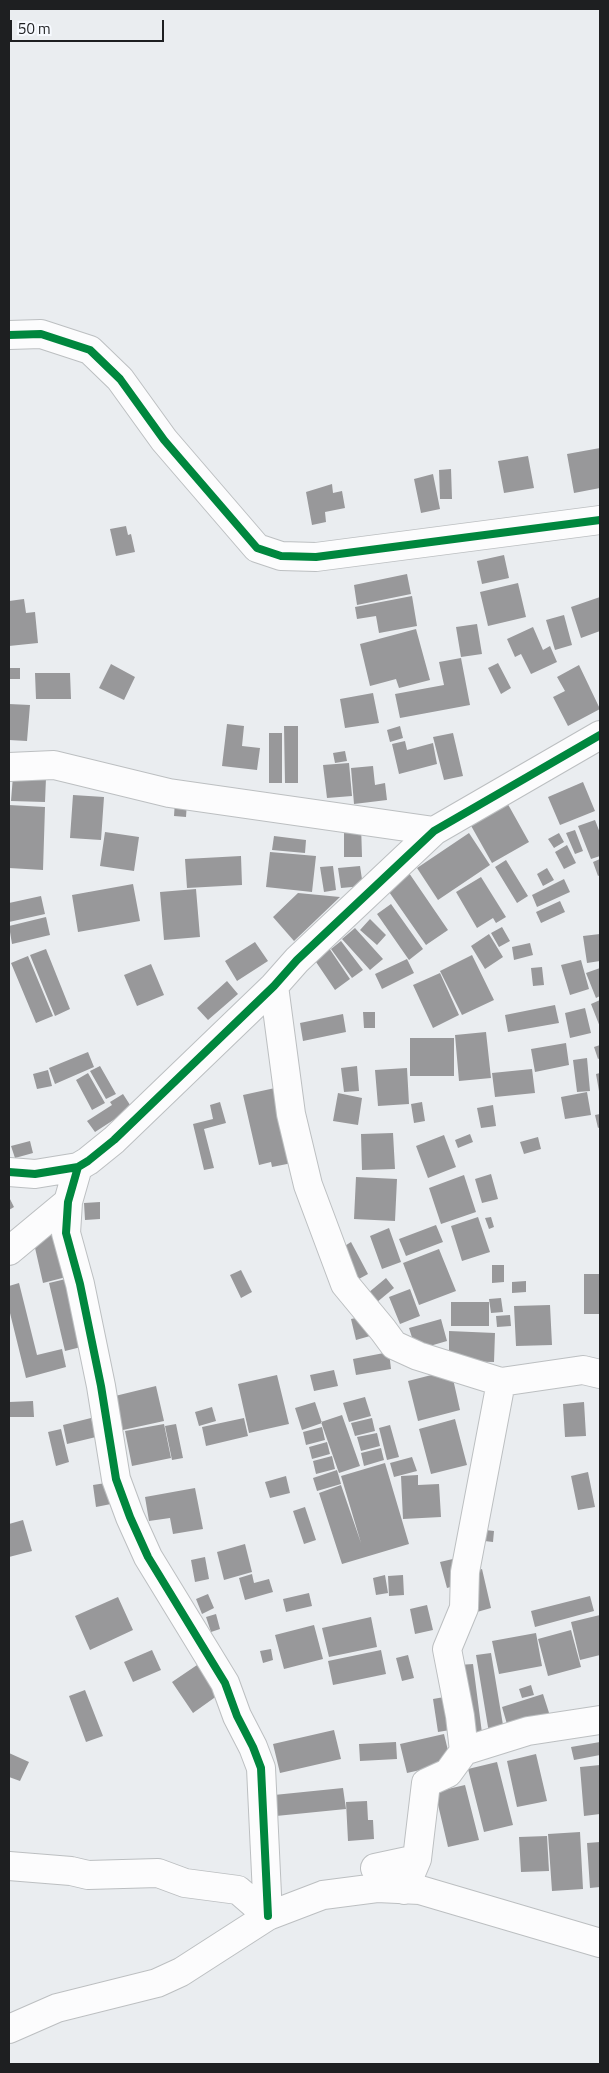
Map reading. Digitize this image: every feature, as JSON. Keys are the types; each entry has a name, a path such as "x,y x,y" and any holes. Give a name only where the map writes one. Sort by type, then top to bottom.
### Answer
{"street":[{"path":"9,335 41,334 90,350 120,379 164,440 257,548 281,556 316,557 600,520"},
{"path":"9,1172 35,1174 78,1167 88,1161 114,1140 274,986 297,960 434,831 600,735"},
{"path":"9,768 54,765 169,793 434,831"},
{"path":"274,986 291,1114 304,1167 322,1225 345,1284 394,1345 418,1356 501,1382 583,1370 600,1374"},
{"path":"78,1167 68,1202 66,1233 80,1284 101,1386 116,1479 130,1518 148,1557 225,1683 237,1716 253,1747 261,1768 268,1916"},
{"path":"9,1251 68,1202"},
{"path":"464,1751 460,1716 447,1649 464,1608 465,1572 501,1382"},
{"path":"404,1890 417,1859 426,1783 448,1773 464,1751 528,1731 600,1720"},
{"path":"374,1868 417,1859"},
{"path":"9,1866 71,1871 88,1875 158,1873 185,1883 238,1890 268,1916"},
{"path":"9,2029 57,2008 157,1982 181,1972 268,1916 323,1895 377,1888 420,1890 600,1943"}],"building":[{"path":"600,448 600,488 574,493 567,454"},
{"path":"528,456 534,488 504,493 498,461"},
{"path":"451,469 452,499 440,499 439,470"},
{"path":"433,474 440,509 421,513 414,479"},
{"path":"332,484 333,493 342,491 345,508 325,512 326,522 312,525 306,492"},
{"path":"126,526 128,535 131,534 135,552 116,556 110,529"},
{"path":"504,555 509,578 482,584 477,561"},
{"path":"407,574 411,594 357,605 354,585"},
{"path":"518,583 526,617 488,626 480,592"},
{"path":"412,596 417,626 379,633 376,616 357,619 355,607"},
{"path":"600,597 600,631 581,638 571,607"},
{"path":"24,599 26,613 35,612 38,643 9,646 9,601"},
{"path":"564,615 572,645 555,650 546,620"},
{"path":"477,624 482,654 461,657 456,627"},
{"path":"533,627 543,650 550,646 557,662 531,674 521,654 515,657 507,639"},
{"path":"416,629 430,680 399,688 396,679 370,686 360,644"},
{"path":"461,658 470,705 400,718 395,694 444,685 439,662"},
{"path":"498,663 511,688 501,694 488,668"},
{"path":"111,664 135,677 124,700 99,688"},
{"path":"579,665 600,709 568,726 553,697 565,691 557,677"},
{"path":"9,668 20,668 20,679 9,679"},
{"path":"35,673 70,673 71,699 36,699"},
{"path":"373,693 379,723 345,728 340,699"},
{"path":"9,704 30,705 27,741 9,740"},
{"path":"227,724 244,726 242,746 260,748 257,770 222,766"},
{"path":"284,726 298,726 298,783 285,783"},
{"path":"400,726 403,738 390,742 387,730"},
{"path":"269,733 282,733 282,783 269,783"},
{"path":"453,733 463,776 444,780 433,737"},
{"path":"405,741 407,750 433,743 437,764 399,774 392,744"},
{"path":"345,751 347,761 335,763 333,753"},
{"path":"349,763 352,796 327,798 323,765"},
{"path":"373,766 375,785 385,783 387,800 354,804 351,768"},
{"path":"13,776 46,778 45,802 11,801"},
{"path":"583,782 595,811 560,825 548,797"},
{"path":"73,795 104,797 101,840 70,838"},
{"path":"505,799 529,842 492,863 465,815"},
{"path":"175,801 187,802 186,817 174,816"},
{"path":"9,805 45,807 43,870 9,868"},
{"path":"595,820 600,833 600,856 591,859 578,826"},
{"path":"344,824 361,824 362,857 344,857"},
{"path":"575,830 583,851 575,854 566,833"},
{"path":"105,832 139,837 134,871 100,866"},
{"path":"469,833 490,865 438,900 417,868"},
{"path":"559,833 564,842 554,848 548,839"},
{"path":"274,836 306,840 305,853 272,850"},
{"path":"567,845 576,863 564,869 555,852"},
{"path":"270,852 316,856 312,892 266,887"},
{"path":"241,856 242,885 187,888 185,859"},
{"path":"600,859 600,875 598,876 593,862"},
{"path":"506,860 528,896 517,903 495,867"},
{"path":"333,866 336,890 324,892 320,867"},
{"path":"360,866 363,886 341,888 338,868"},
{"path":"547,868 554,880 543,886 537,874"},
{"path":"409,873 448,930 426,945 387,889"},
{"path":"481,877 506,917 496,923 493,918 477,928 456,892"},
{"path":"564,879 570,892 537,907 532,895"},
{"path":"133,884 140,921 78,932 72,895"},
{"path":"196,889 200,937 164,940 160,892"},
{"path":"298,893 340,897 294,941 273,917"},
{"path":"41,896 45,914 9,922 9,903"},
{"path":"560,901 565,912 541,923 536,912"},
{"path":"391,904 423,949 409,960 377,914"},
{"path":"46,917 50,935 12,944 9,926"},
{"path":"370,919 386,935 377,945 360,930"},
{"path":"502,927 510,941 499,947 491,933"},
{"path":"355,928 383,959 370,970 342,939"},
{"path":"489,934 503,957 485,969 471,946"},
{"path":"600,934 600,961 587,963 583,936"},
{"path":"341,941 363,970 352,978 331,949"},
{"path":"255,942 268,961 237,981 225,961"},
{"path":"530,943 533,955 514,960 512,947"},
{"path":"329,948 350,979 335,990 314,959"},
{"path":"46,949 70,1009 55,1016 30,955"},
{"path":"472,955 494,1000 462,1015 440,971"},
{"path":"28,956 53,1016 36,1023 11,963"},
{"path":"407,959 414,973 382,989 375,974"},
{"path":"581,960 589,989 570,995 561,965"},
{"path":"151,964 164,995 137,1006 124,975"},
{"path":"542,967 544,985 533,986 531,968"},
{"path":"600,968 600,996 596,998 586,973"},
{"path":"440,973 459,1015 433,1028 413,985"},
{"path":"227,981 238,994 208,1020 197,1008"},
{"path":"600,1000 600,1027 591,1004"},
{"path":"555,1005 559,1023 508,1032 505,1015"},
{"path":"585,1008 591,1033 570,1038 565,1013"},
{"path":"363,1012 375,1012 375,1028 364,1028"},
{"path":"343,1014 346,1032 303,1041 300,1023"},
{"path":"486,1032 491,1078 459,1081 455,1035"},
{"path":"410,1038 454,1038 454,1076 410,1076"},
{"path":"566,1043 569,1065 535,1072 531,1049"},
{"path":"600,1045 600,1058 598,1059 594,1047"},
{"path":"88,1052 94,1067 55,1084 49,1068"},
{"path":"587,1058 590,1091 577,1092 573,1060"},
{"path":"100,1066 116,1094 106,1099 90,1071"},
{"path":"357,1066 359,1091 344,1092 341,1068"},
{"path":"407,1068 409,1104 378,1106 375,1070"},
{"path":"532,1069 535,1093 495,1097 492,1073"},
{"path":"48,1070 52,1086 37,1089 33,1074"},
{"path":"88,1073 105,1103 92,1110 76,1080"},
{"path":"600,1073 600,1091 599,1091 596,1074"},
{"path":"275,1088 292,1163 272,1167 271,1162 259,1165 243,1095"},
{"path":"587,1092 591,1115 565,1119 561,1097"},
{"path":"338,1093 362,1098 358,1125 333,1121"},
{"path":"123,1094 132,1108 95,1132 87,1121 112,1105 110,1102"},
{"path":"220,1102 226,1123 204,1129 214,1168 204,1170 193,1124 213,1119 210,1105"},
{"path":"422,1102 425,1121 414,1123 411,1104"},
{"path":"493,1105 496,1126 481,1128 477,1108"},
{"path":"600,1114 600,1127 598,1128 595,1115"},
{"path":"393,1133 395,1169 362,1170 361,1134"},
{"path":"470,1134 473,1142 458,1148 455,1140"},
{"path":"444,1135 456,1167 428,1178 416,1146"},
{"path":"538,1137 541,1149 524,1154 520,1142"},
{"path":"30,1141 33,1153 15,1158 11,1146"},
{"path":"491,1174 498,1199 482,1203 475,1179"},
{"path":"464,1175 476,1212 441,1224 429,1188"},
{"path":"356,1177 397,1179 395,1221 354,1219"},
{"path":"9,1197 14,1207 9,1210"},
{"path":"100,1202 100,1219 85,1220 84,1203"},
{"path":"478,1217 490,1252 462,1261 451,1226"},
{"path":"491,1217 494,1227 489,1229 485,1218"},
{"path":"436,1225 443,1242 406,1256 399,1239"},
{"path":"389,1228 401,1262 382,1269 370,1236"},
{"path":"64,1232 74,1275 43,1283 33,1239"},
{"path":"351,1242 368,1274 357,1280 340,1249"},
{"path":"439,1249 456,1291 419,1305 403,1263"},
{"path":"492,1265 504,1265 504,1282 492,1283"},
{"path":"241,1270 252,1292 241,1298 230,1275"},
{"path":"584,1274 600,1274 600,1314 584,1314"},
{"path":"74,1277 89,1345 65,1351 49,1283"},
{"path":"386,1278 394,1288 376,1303 368,1293"},
{"path":"526,1281 526,1292 512,1293 512,1282"},
{"path":"19,1283 37,1355 62,1349 66,1367 26,1378 9,1309 9,1286"},
{"path":"410,1289 420,1316 400,1324 389,1297"},
{"path":"501,1298 503,1312 491,1313 489,1299"},
{"path":"451,1302 489,1302 489,1326 451,1326"},
{"path":"550,1305 552,1345 516,1346 514,1306"},
{"path":"510,1315 511,1326 497,1327 496,1316"},
{"path":"365,1316 370,1336 356,1340 351,1319"},
{"path":"441,1319 447,1341 416,1350 409,1328"},
{"path":"449,1331 495,1333 494,1362 449,1361"},
{"path":"389,1352 391,1369 356,1375 353,1359"},
{"path":"334,1370 338,1386 314,1391 310,1375"},
{"path":"451,1370 460,1410 418,1421 408,1381"},
{"path":"277,1375 289,1424 249,1433 238,1384"},
{"path":"156,1386 164,1421 123,1430 115,1396"},
{"path":"365,1397 371,1416 349,1422 343,1403"},
{"path":"33,1401 34,1417 9,1417 9,1402"},
{"path":"315,1402 322,1423 302,1430 295,1408"},
{"path":"584,1402 586,1436 565,1437 563,1404"},
{"path":"212,1407 216,1421 199,1426 195,1412"},
{"path":"342,1415 360,1466 339,1473 321,1422"},
{"path":"91,1418 96,1437 67,1444 63,1425"},
{"path":"244,1418 248,1436 206,1446 202,1427"},
{"path":"372,1418 375,1431 355,1436 351,1423"},
{"path":"455,1419 467,1465 431,1474 419,1429"},
{"path":"164,1424 171,1458 132,1466 125,1431"},
{"path":"176,1424 183,1458 172,1460 165,1426"},
{"path":"390,1425 399,1457 387,1460 379,1428"},
{"path":"322,1427 325,1440 306,1445 303,1432"},
{"path":"61,1429 69,1462 56,1466 48,1432"},
{"path":"377,1433 380,1446 361,1451 357,1437"},
{"path":"327,1442 330,1454 312,1459 309,1447"},
{"path":"381,1448 384,1460 364,1466 361,1453"},
{"path":"332,1456 335,1469 316,1474 313,1461"},
{"path":"412,1457 417,1471 394,1477 390,1463"},
{"path":"385,1463 409,1544 342,1564 319,1493 341,1485 361,1543 341,1476"},
{"path":"337,1470 341,1484 317,1491 313,1478"},
{"path":"588,1472 595,1507 578,1510 571,1476"},
{"path":"418,1475 418,1485 439,1484 441,1517 403,1519 401,1476"},
{"path":"286,1476 290,1493 270,1498 265,1482"},
{"path":"112,1482 116,1503 96,1507 93,1485"},
{"path":"195,1488 203,1529 173,1534 170,1518 149,1521 145,1497"},
{"path":"305,1507 316,1540 304,1544 293,1511"},
{"path":"23,1520 32,1551 9,1557 9,1524"},
{"path":"477,1529 494,1531 493,1542 476,1540"},
{"path":"245,1544 252,1572 224,1580 217,1552"},
{"path":"205,1557 209,1579 195,1582 191,1560"},
{"path":"457,1558 464,1583 447,1588 440,1562"},
{"path":"482,1569 491,1608 477,1612 468,1573"},
{"path":"252,1574 254,1583 269,1579 273,1592 245,1600 239,1578"},
{"path":"385,1575 388,1593 376,1595 373,1578"},
{"path":"403,1575 404,1595 389,1596 388,1576"},
{"path":"309,1593 312,1606 286,1612 283,1599"},
{"path":"208,1594 214,1608 202,1614 196,1599"},
{"path":"590,1596 594,1611 535,1627 531,1611"},
{"path":"118,1597 133,1630 90,1650 75,1616"},
{"path":"427,1605 433,1630 415,1634 410,1609"},
{"path":"216,1614 220,1629 211,1632 206,1617"},
{"path":"600,1615 600,1655 580,1660 571,1622"},
{"path":"371,1617 377,1647 329,1657 322,1628"},
{"path":"314,1625 323,1659 284,1669 275,1635"},
{"path":"571,1630 581,1667 548,1676 538,1639"},
{"path":"536,1633 542,1666 499,1674 492,1641"},
{"path":"271,1649 273,1660 263,1663 260,1651"},
{"path":"152,1650 161,1670 133,1682 124,1662"},
{"path":"381,1650 386,1674 333,1685 328,1661"},
{"path":"491,1653 504,1731 489,1733 476,1655"},
{"path":"408,1655 414,1678 402,1681 396,1658"},
{"path":"200,1663 221,1693 193,1713 172,1682"},
{"path":"473,1664 482,1733 468,1735 459,1665"},
{"path":"531,1685 534,1695 522,1698 519,1689"},
{"path":"85,1690 103,1736 86,1742 69,1696"},
{"path":"543,1694 551,1719 509,1731 502,1707"},
{"path":"450,1696 456,1729 438,1732 433,1699"},
{"path":"334,1730 341,1759 280,1773 273,1744"},
{"path":"444,1734 451,1763 407,1773 400,1744"},
{"path":"396,1742 397,1759 360,1761 359,1744"},
{"path":"600,1742 600,1755 574,1760 571,1747"},
{"path":"9,1753 29,1762 20,1781 9,1777"},
{"path":"536,1754 547,1801 517,1807 507,1761"},
{"path":"497,1762 513,1825 484,1832 468,1769"},
{"path":"600,1765 600,1814 584,1816 580,1767"},
{"path":"465,1785 479,1840 448,1847 435,1792"},
{"path":"343,1788 346,1809 276,1816 274,1795"},
{"path":"367,1801 368,1820 373,1820 374,1839 348,1841 346,1802"},
{"path":"580,1832 583,1889 552,1891 548,1834"},
{"path":"547,1836 549,1871 521,1872 519,1837"},
{"path":"600,1842 600,1887 590,1888 587,1843"}],"cycle path":[{"path":"9,335 41,334 90,350 120,379 164,440 257,548 281,556 316,557 600,520"},
{"path":"9,1172 35,1174 78,1167 88,1161 114,1140 274,986 297,960 434,831 600,735"},
{"path":"78,1167 68,1202 66,1233 80,1284 101,1386 116,1479 148,1557 225,1683 237,1716 253,1747 261,1768 268,1916"}]}
